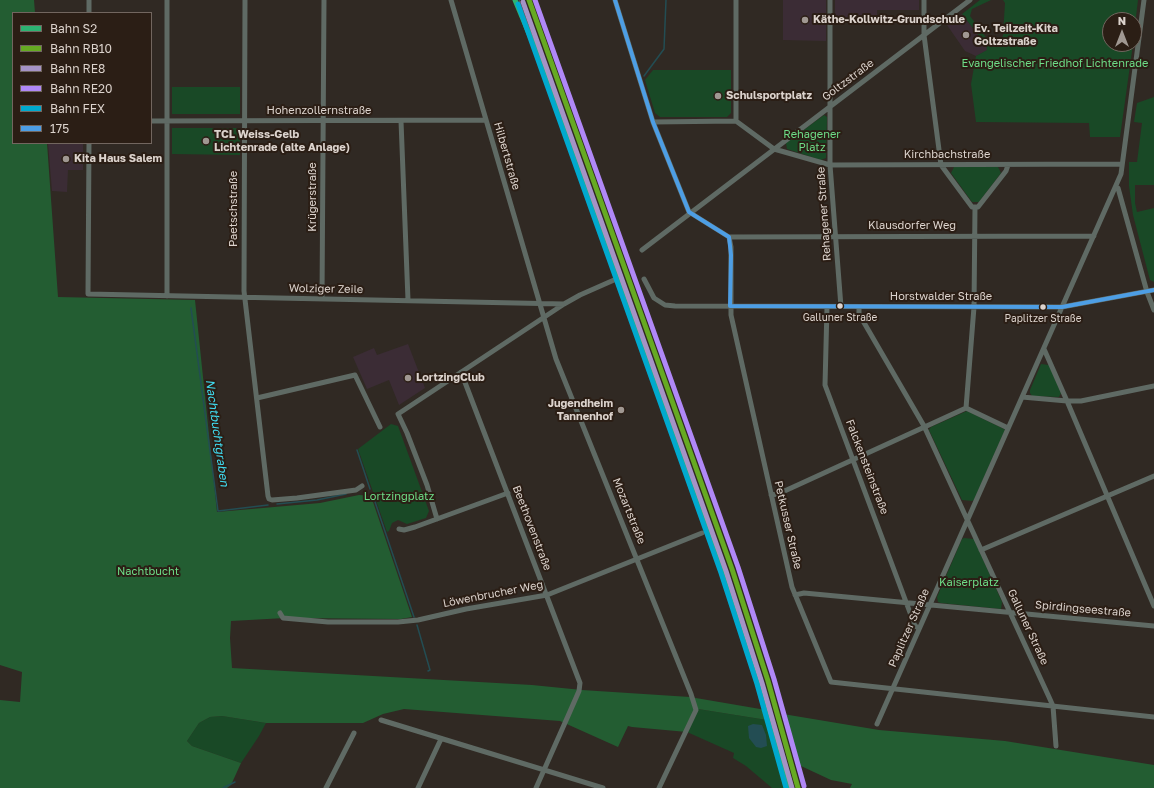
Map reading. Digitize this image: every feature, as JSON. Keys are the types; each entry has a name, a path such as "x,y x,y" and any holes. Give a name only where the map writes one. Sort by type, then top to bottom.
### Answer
{"street":[{"path":"89,0 89,12"},
{"path":"167,0 167,296"},
{"name":"Paetschstraße","path":"245,0 245,298 268,496 272,500 316,496 356,490 362,486"},
{"name":"Krügerstraße","path":"322,299 324,0"},
{"name":"Hilbertstraße","path":"451,0 544,318"},
{"path":"615,0 653,122 689,212 729,237"},
{"path":"736,0 736,121"},
{"name":"Rehagener Straße","path":"830,0 830,165 841,307"},
{"path":"924,0 924,35 941,165 972,207 975,207"},
{"name":"Goltzstraße","path":"642,250 689,212 970,0"},
{"name":"Paplitzer Straße","path":"877,724 1121,174 1144,0"},
{"name":"Hohenzollernstraße","path":"152,121 486,120"},
{"path":"401,121 408,300"},
{"path":"653,122 736,121 774,149"},
{"name":"Wolziger Zeile","path":"88,144 88,294 564,304"},
{"name":"Kirchbachstraße","path":"774,149 830,165 1122,164"},
{"path":"975,207 978,207 1006,171 1008,164"},
{"path":"1116,187 1118,188 1120,194 1147,292 1154,310"},
{"path":"966,408 974,307 975,207"},
{"name":"Klausdorfer Weg","path":"729,237 1094,236"},
{"name":"Petkusser Straße","path":"729,237 731,251 731,315 792,587 831,682 892,689"},
{"name":"Horstwalder Straße","path":"644,279 654,298 665,305 1062,307 1154,290"},
{"path":"437,519 427,484 398,414 564,304 614,280"},
{"name":"Falckensteinstraße","path":"827,307 825,385 907,603 916,626 919,628"},
{"name":"Galluner Straße","path":"859,307 860,314 924,426 1054,706 1056,746"},
{"name":"Mozartstraße","path":"544,318 556,359 691,694 696,710 659,788"},
{"path":"1044,349 1154,606"},
{"name":"Beethovenstraße","path":"461,372 580,683 579,691 544,770"},
{"path":"257,398 355,374 380,427"},
{"path":"1022,397 1067,401 1081,400 1154,386"},
{"path":"771,495 778,494 966,408 1008,428"},
{"path":"981,550 1154,476"},
{"path":"399,528 404,530 508,493"},
{"name":"Löwenbrucher Weg","path":"280,613 283,618 315,621 407,622 466,609 547,595 702,533"},
{"name":"Spirdingseestraße","path":"795,595 804,593 1154,626"},
{"path":"892,689 1154,717"},
{"path":"381,720 603,788"},
{"path":"326,788 354,733"},
{"path":"418,788 441,739"},
{"path":"536,788 544,770"}],"shaded area":[{"name":"Käthe-Kollwitz-Grundschule","path":"783,0 826,0 826,41 783,40"},
{"path":"835,0 919,0 919,10 877,10 877,23 835,23"},
{"name":"Ev. Teilzeit-Kita Goltzstraße","path":"962,14 986,45 988,50 976,56 965,51 947,25"},
{"name":"Kita Haus Salem","path":"48,144 83,144 83,170 68,170 67,192 52,191"},
{"path":"408,344 425,388 399,405 389,380 367,389 353,357 374,348 377,355"}],"green space":[{"name":"Nachtbucht","path":"0,0 34,0 35,12 12,12 12,144 47,144 58,297 195,300 217,512 320,503 359,495 371,496 412,617 401,619 285,618 231,621 230,638 232,668 532,685 690,697 766,710 767,720 698,709 687,732 628,726 618,747 560,721 404,709 383,714 363,723 266,723 222,716 210,717 199,723 187,741 192,746 241,763 231,785 227,788 0,788 0,700 20,702 22,672 0,665"},
{"name":"Evangelischer Friedhof Lichtenrade","path":"980,0 991,0 972,9 970,16 991,44 1001,41 1003,35 1005,3 1003,0 1138,0 1137,12 1102,12 1102,52 1132,52 1120,137 1090,137 1089,123 976,122 971,84 976,56 987,50 986,45 962,14"},
{"path":"653,70 731,70 731,113 727,117 660,117 655,113 645,80"},
{"path":"172,87 240,87 240,114 172,114"},
{"name":"Evangelischer Friedhof Lichtenrade","path":"1154,97 1154,185 1135,185 1135,203 1137,212 1154,208 1154,282 1150,280 1133,215 1129,186 1129,162 1137,162 1142,123 1134,122 1137,103"},
{"name":"Rehagener Platz","path":"824,115 827,117 826,158 821,160 787,149 786,143"},
{"name":"TCL Weiss-Gelb Lichtenrade (alte Anlage)","path":"172,128 240,128 240,155 172,154"},
{"path":"954,167 998,167 1001,173 979,202 972,202 951,173"},
{"path":"1041,364 1049,365 1061,393 1059,397 1032,396 1030,393"},
{"path":"967,411 1005,430 974,500 972,501 962,500 929,430 931,427"},
{"name":"Lortzingplatz","path":"391,424 398,426 429,511 426,518 407,524 398,520 392,523 389,531 387,532 358,449"},
{"name":"Kaiserplatz","path":"962,539 974,539 1002,602 1001,609 938,602 937,597"},
{"path":"698,709 767,720 785,788 772,788 746,766 733,758 734,753 687,732"},
{"path":"783,714 879,730 1005,741 1154,765 1154,788 850,788 852,784 831,780 796,765"},
{"path":"222,716 266,723 241,763 192,746 187,741 199,723 210,717"}],"water":[{"path":"753,724 762,725 766,735 767,746 761,748 756,747 749,738 748,726"}],"waterway":[{"path":"644,76 664,49 666,0"},
{"name":"Nachtbuchtgraben","path":"191,308 218,511 268,505"},
{"path":"357,450 370,489"},
{"path":"372,493 414,617"},
{"name":"Nachtbuchtgraben","path":"277,504 317,500 346,494"},
{"path":"417,625 430,670 428,671"},
{"path":"223,788 235,782"}],"tram line":[{"path":"519,0 545,70"}],"rail line":[{"name":"S2","path":"515,0 547,77 718,553 745,634 789,788"},
{"name":"RB10","path":"529,0 732,569 768,681 798,788"},
{"name":"RE20","path":"535,0 738,567 774,679 804,786"},
{"name":"RE8","path":"523,2 726,571 762,683 792,788"},
{"name":"FEX","path":"518,4 721,573 757,684 786,788"}],"transit line":[{"name":"175","path":"615,0 653,122 689,212 729,237 731,255 730,306 1062,307 1154,290"}],"place":[{"name":"Käthe-Kollwitz-Grundschule","path":"805,20"},
{"name":"Ev. Teilzeit-Kita Goltzstraße","path":"966,35"},
{"name":"Schulsportplatz","path":"718,96"},
{"name":"TCL Weiss-Gelb Lichtenrade (alte Anlage)","path":"206,141"},
{"name":"Kita Haus Salem","path":"66,159"},
{"name":"Galluner Straße","path":"840,306"},
{"name":"Paplitzer Straße","path":"1043,307"},
{"name":"LortzingClub","path":"408,378"},
{"name":"Jugendheim Tannenhof","path":"621,410"}]}
